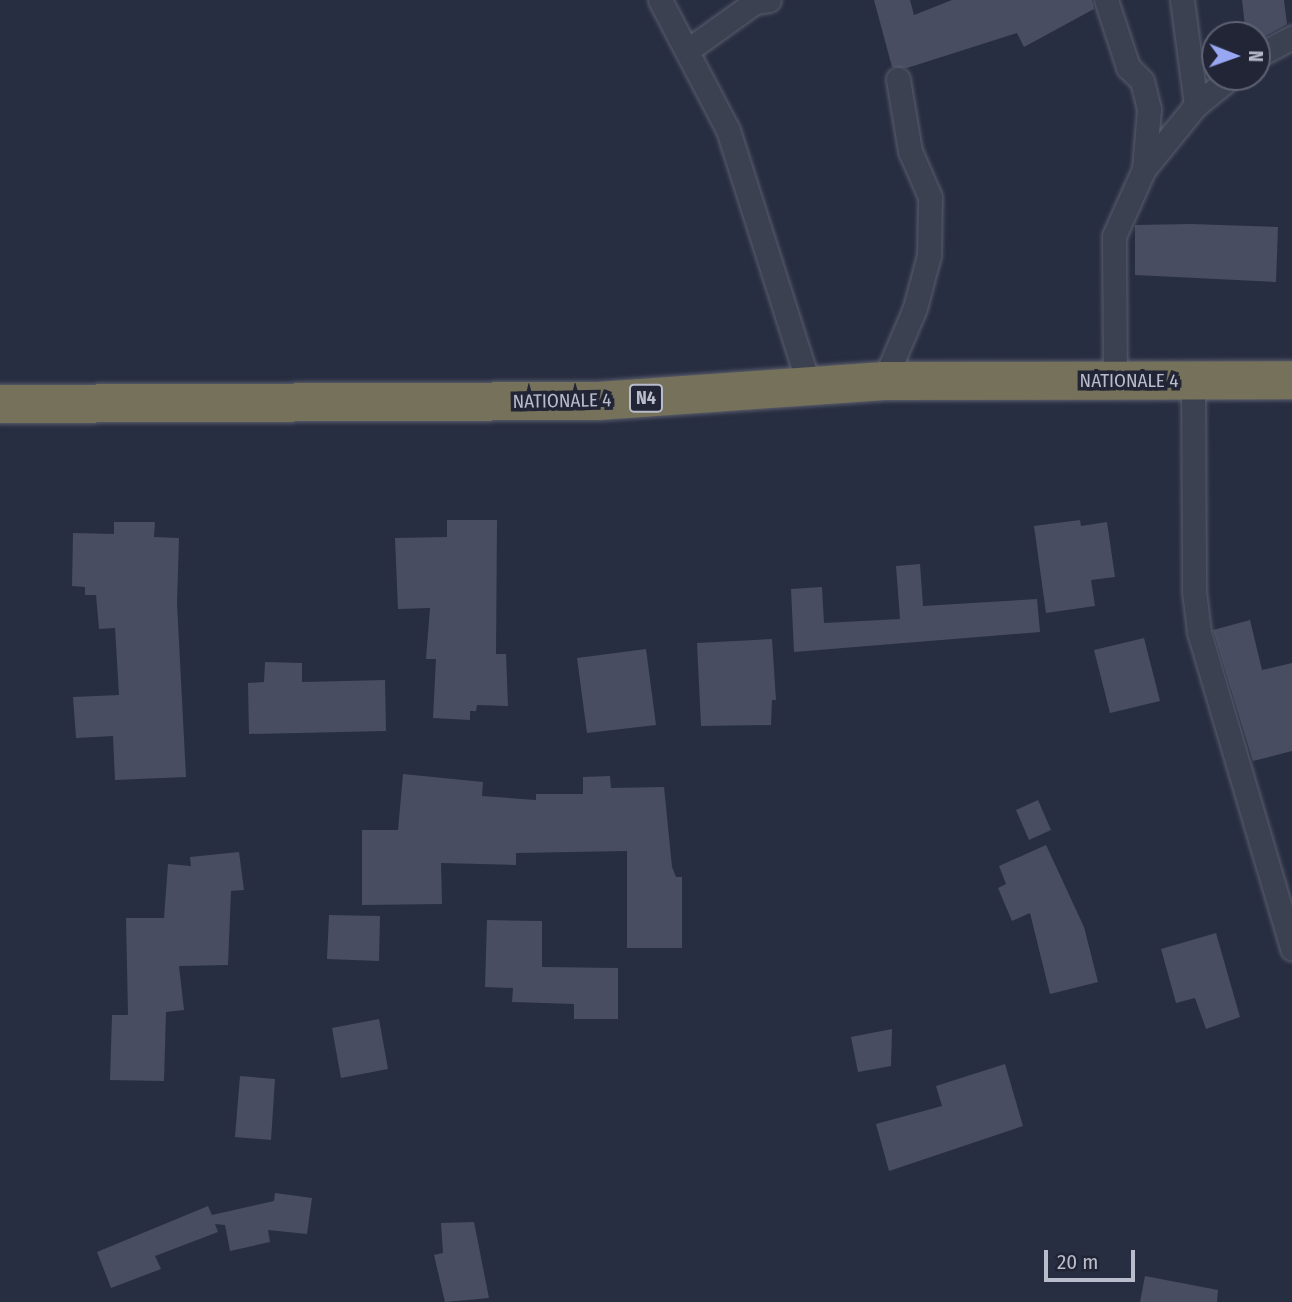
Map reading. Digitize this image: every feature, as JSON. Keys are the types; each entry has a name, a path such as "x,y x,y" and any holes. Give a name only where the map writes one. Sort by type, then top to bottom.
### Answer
{"highway":[{"name":"NATIONALE 4","path":"0,404 598,401 810,389 884,381 1292,380"}],"street":[{"path":"660,0 728,130 810,389"},
{"path":"688,50 755,2 769,0"},
{"path":"1106,0 1128,67 1142,81 1149,109 1144,169"},
{"path":"1182,0 1196,105"},
{"path":"1271,48 1292,37"},
{"path":"884,381 915,307 929,255 930,197 911,151 898,79"},
{"path":"1115,380 1114,236 1144,169 1196,105 1214,91"},
{"path":"1194,381 1194,591 1199,632 1292,949"}],"building":[{"path":"874,0 910,0 914,15 952,0 1092,0 1094,9 1024,47 1017,33 907,68 892,67"},
{"path":"1242,0 1284,0 1287,24 1271,33 1271,21 1244,21"},
{"path":"1135,225 1278,227 1276,282 1135,275"},
{"path":"447,520 497,520 496,654 506,654 508,706 477,705 476,711 470,711 470,720 433,718 436,659 426,659 430,608 398,609 395,538 447,537"},
{"path":"1080,520 1081,526 1107,522 1115,577 1091,580 1095,606 1046,613 1034,526"},
{"path":"114,522 155,522 154,537 179,538 177,603 186,777 115,780 113,736 76,738 73,697 119,695 115,628 99,629 96,595 85,595 85,587 72,586 73,533 114,534"},
{"path":"920,564 923,606 1037,599 1040,632 794,652 791,589 822,587 824,623 900,619 896,566"},
{"path":"1250,620 1262,670 1292,663 1292,751 1253,761 1213,630"},
{"path":"1144,638 1160,701 1110,713 1094,650"},
{"path":"772,639 776,700 772,700 771,725 701,726 697,643"},
{"path":"646,649 656,725 587,733 577,658"},
{"path":"265,662 302,663 302,682 385,680 386,731 249,734 248,683 264,682"},
{"path":"403,774 483,782 482,796 536,800 536,794 583,794 583,777 610,776 611,788 664,787 672,867 676,877 682,877 682,948 627,948 627,851 516,853 516,865 441,863 442,904 362,905 362,830 398,830"},
{"path":"1038,800 1051,830 1029,840 1016,810"},
{"path":"1046,845 1084,927 1098,982 1050,994 1030,913 1012,921 998,888 1006,884 999,866"},
{"path":"239,852 244,890 231,891 228,965 179,966 184,1010 166,1012 164,1081 110,1080 112,1015 128,1015 126,918 164,918 168,864 191,866 190,857"},
{"path":"329,915 380,916 379,961 327,959"},
{"path":"487,920 542,921 542,967 618,968 618,1019 574,1019 574,1004 512,1002 513,988 485,987"},
{"path":"1216,933 1240,1017 1206,1029 1195,998 1176,1003 1161,949"},
{"path":"379,1019 388,1069 341,1078 332,1028"},
{"path":"892,1029 891,1066 858,1072 851,1037"},
{"path":"1005,1064 1023,1126 889,1171 876,1124 942,1106 936,1086"},
{"path":"240,1076 275,1079 271,1140 235,1137"},
{"path":"275,1193 312,1198 307,1234 268,1230 270,1242 230,1251 225,1225 215,1224 218,1232 155,1256 161,1269 111,1288 97,1252 208,1206 212,1215 274,1201"},
{"path":"474,1222 489,1298 445,1302 434,1255 443,1253 441,1223"},
{"path":"1145,1276 1218,1290 1217,1302 1140,1302"}]}
